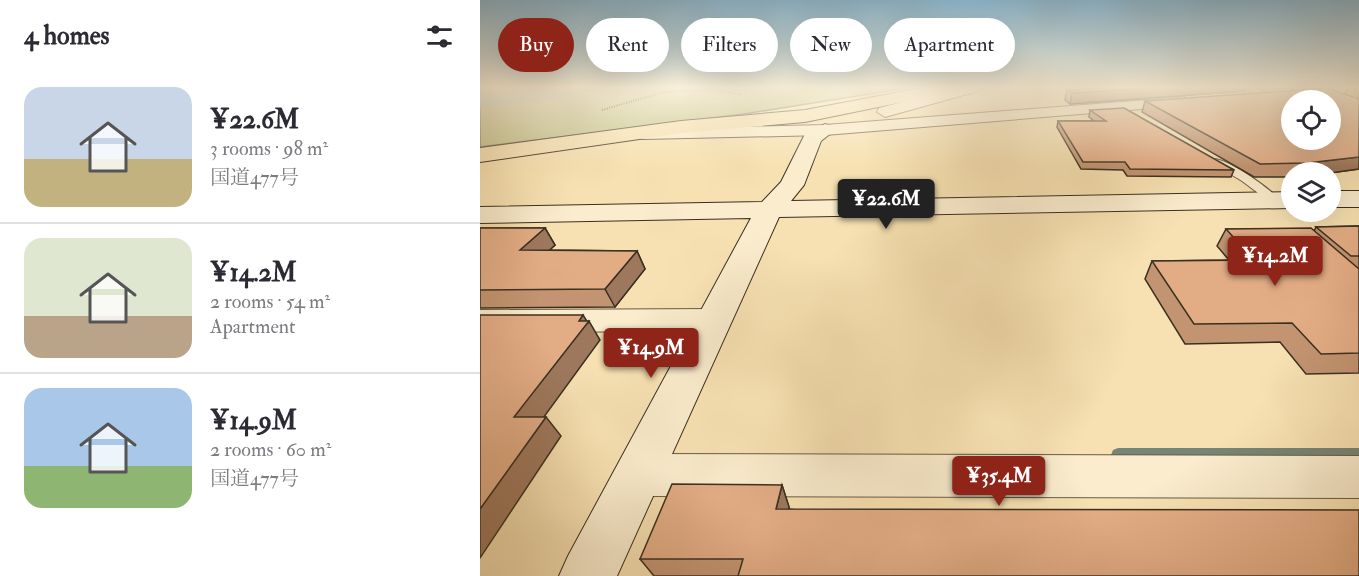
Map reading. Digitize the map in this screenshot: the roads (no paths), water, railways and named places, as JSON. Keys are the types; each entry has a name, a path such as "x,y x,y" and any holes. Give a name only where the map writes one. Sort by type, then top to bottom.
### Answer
{"highway":[{"path":"480,155 634,134 816,114"}],"street":[{"path":"588,576 769,210 792,185 812,138 825,130 882,114"},
{"path":"634,134 825,130 1033,114"},
{"path":"1341,199 1359,199"},
{"path":"480,215 1281,200"},
{"path":"480,321 713,320"},
{"path":"638,475 1359,477"}],"lane":[{"path":"1134,114 1141,118"},
{"path":"1203,153 1281,199"}],"waterway":[{"path":"1118,455 1359,455"}]}
